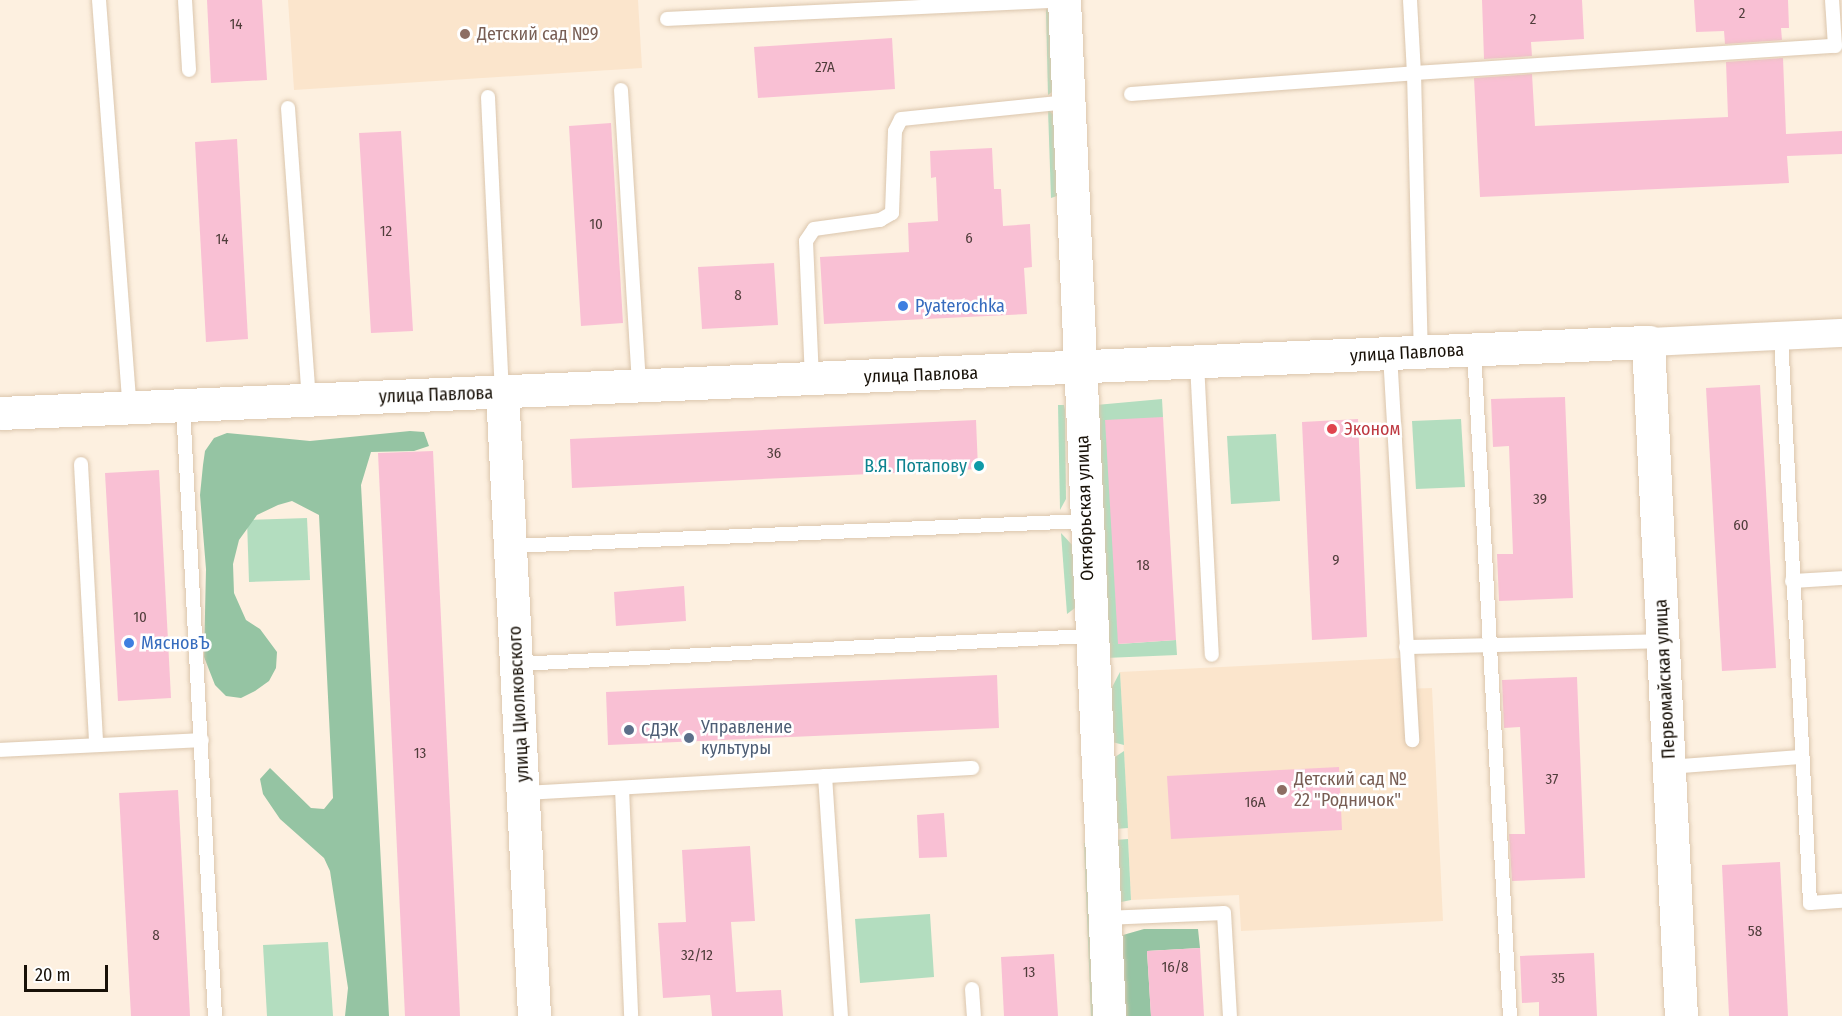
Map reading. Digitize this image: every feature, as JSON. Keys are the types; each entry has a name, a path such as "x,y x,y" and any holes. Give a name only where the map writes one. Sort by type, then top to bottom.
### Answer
{"main road":[{"name":"Октябрьская улица","path":"1064,0 1090,636 1109,1016"},
{"name":"улица Павлова","path":"0,413 1648,342"},
{"name":"Первомайская улица","path":"1648,342 1681,1016"},
{"name":"улица Циолковского","path":"502,392 512,546 534,1016"}],"street":[{"name":"улица Павлова","path":"1648,342 1842,333"}],"lane":[{"path":"99,0 130,408"},
{"path":"185,0 189,70"},
{"path":"667,19 1064,0"},
{"path":"1410,0 1414,73 1405,353 1406,647 1412,740"},
{"path":"1131,94 1835,46 1832,0"},
{"path":"621,90 639,387"},
{"path":"488,97 502,392"},
{"path":"812,379 806,241 814,229 888,218 895,206 895,131 901,119 1068,102"},
{"path":"288,108 309,401"},
{"path":"1781,336 1800,757 1810,903 1842,901"},
{"path":"1474,350 1510,1016"},
{"path":"1197,363 1212,655"},
{"path":"183,406 215,1016"},
{"path":"81,464 96,745"},
{"path":"512,546 1085,520"},
{"path":"1792,581 1842,578"},
{"path":"517,664 1090,636"},
{"path":"1406,647 1663,641"},
{"path":"0,750 202,740"},
{"path":"1669,767 1800,757"},
{"path":"523,793 972,768"},
{"path":"825,776 841,1016"},
{"path":"622,788 630,1016"},
{"path":"1105,918 1224,913 1230,1016"},
{"path":"972,989 974,1016"}],"shaded area":[{"name":"Детский сад №9","path":"288,0 638,0 642,68 294,90"},
{"name":"Детский сад № 22 \"Родничок\"","path":"1400,658 1402,689 1432,688 1443,921 1241,931 1239,895 1131,900 1120,672"}],"green space":[{"path":"1046,9 1054,12 1055,90 1048,95"},
{"path":"1048,109 1056,117 1057,196 1051,198"},
{"path":"1162,399 1163,417 1119,644 1176,640 1177,655 1105,658 1096,405"},
{"path":"1058,405 1064,405 1065,410 1066,499 1060,510"},
{"path":"1461,419 1465,487 1416,489 1412,421"},
{"path":"410,431 424,432 429,446 414,451 371,452 361,485 389,1016 345,1016 348,988 330,871 324,858 280,819 263,794 260,779 270,768 311,808 324,809 333,798 319,515 292,501 278,505 257,515 239,540 233,564 234,593 246,620 260,629 277,652 276,668 269,681 255,691 241,698 226,696 215,685 204,657 206,569 200,495 203,465 205,451 214,438 227,433 310,441"},
{"path":"1276,434 1280,501 1231,504 1227,436"},
{"path":"307,518 310,580 249,582 247,520"},
{"path":"1061,533 1075,548 1075,608 1067,614"},
{"path":"1120,672 1124,745 1112,742 1109,693"},
{"path":"1124,751 1128,828 1115,829 1112,759"},
{"path":"1128,839 1131,900 1121,902 1115,840"},
{"path":"1089,842 1096,1016 1091,1016 1084,843"},
{"path":"930,914 934,977 860,983 855,919"},
{"path":"1144,929 1198,929 1200,948 1147,951 1151,1016 1123,1016 1123,935"},
{"path":"328,942 333,1016 267,1016 263,945"}],"building":[{"path":"207,0 262,0 267,80 211,83"},
{"path":"1482,0 1582,0 1584,39 1531,42 1532,56 1484,59"},
{"path":"1694,0 1788,0 1789,28 1781,28 1782,40 1725,44 1724,31 1696,32"},
{"path":"892,38 895,89 758,98 754,47"},
{"path":"1783,58 1786,134 1842,131 1842,154 1787,156 1789,183 1480,197 1474,78 1532,74 1535,126 1728,117 1726,62"},
{"path":"611,123 623,323 581,326 569,126"},
{"path":"401,131 413,331 371,333 359,133"},
{"path":"237,139 248,339 206,342 195,142"},
{"path":"992,148 994,189 1001,189 1003,226 1030,224 1032,267 1024,268 1027,314 824,324 820,257 909,252 908,223 938,221 936,177 931,178 930,151"},
{"path":"774,263 778,325 702,329 698,267"},
{"path":"1760,385 1776,668 1722,671 1706,388"},
{"path":"1565,397 1573,598 1499,601 1497,554 1513,554 1509,446 1493,447 1491,399"},
{"path":"1163,417 1176,640 1118,644 1105,420"},
{"path":"1358,419 1367,637 1312,640 1302,422"},
{"path":"976,420 978,469 572,488 570,439"},
{"path":"433,451 460,1016 405,1016 378,453"},
{"path":"159,470 171,698 118,701 105,473"},
{"path":"684,586 686,621 616,626 614,592"},
{"path":"997,675 999,728 608,745 606,692"},
{"path":"1577,677 1585,878 1512,881 1509,834 1525,834 1520,727 1504,728 1502,680"},
{"path":"1339,767 1342,830 1171,839 1167,776"},
{"path":"178,790 190,1016 131,1016 119,793"},
{"path":"944,813 947,857 919,858 917,815"},
{"path":"750,846 755,921 731,922 736,992 781,990 783,1016 712,1016 710,995 663,998 658,923 686,922 682,850"},
{"path":"1780,862 1788,1016 1729,1016 1722,865"},
{"path":"1200,948 1204,1016 1151,1016 1147,951"},
{"path":"1594,953 1597,1016 1539,1016 1539,1002 1522,1003 1520,956"},
{"path":"1054,954 1058,1016 1004,1016 1001,957"}],"place":[{"name":"Детский сад №9","path":"465,34"},
{"name":"Pyaterochka","path":"903,306"},
{"name":"Эконом","path":"1332,429"},
{"name":"В.Я. Потапову","path":"979,466"},
{"name":"МясновЪ","path":"129,643"},
{"name":"СДЭК","path":"629,730"},
{"name":"Управление культуры","path":"689,738"},
{"name":"Детский сад № 22 \"Родничок\"","path":"1282,790"}]}
